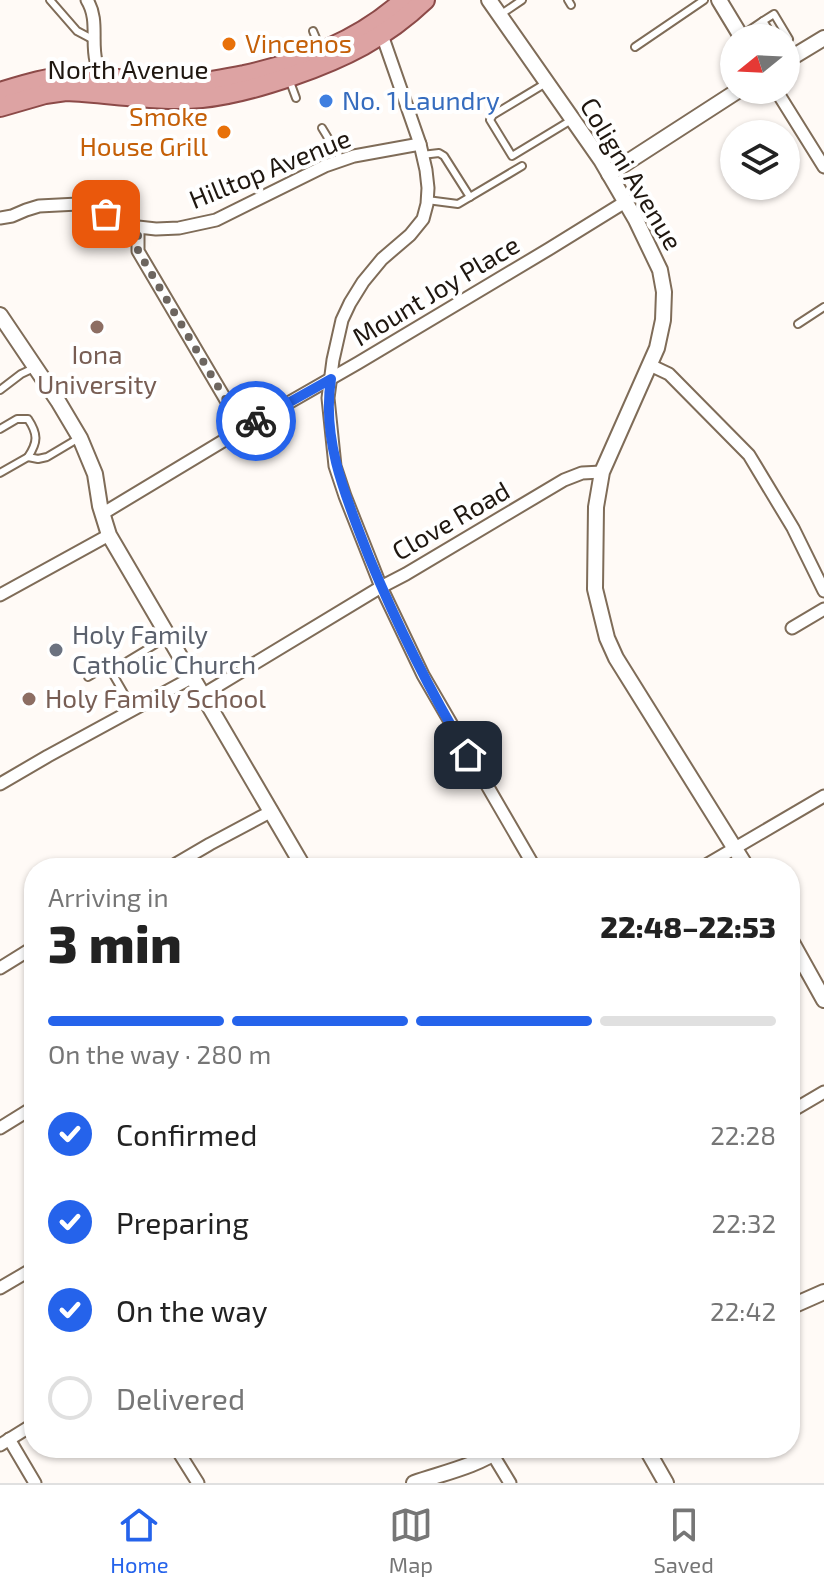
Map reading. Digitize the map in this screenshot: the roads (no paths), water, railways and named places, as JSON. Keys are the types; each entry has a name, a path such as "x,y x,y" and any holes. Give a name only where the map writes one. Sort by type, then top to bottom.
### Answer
{"main road":[{"name":"North Avenue","path":"0,92 69,76 101,85 184,98 233,93 324,65 357,50 385,16 403,0"},
{"name":"North Avenue","path":"0,107 45,94 134,81 210,82 296,62 415,11 425,0"}],"street":[{"path":"87,0 91,6 101,85"},
{"name":"Coligni Avenue","path":"489,0 609,174 660,270 664,292 663,320 657,348 602,472 596,507 595,589 607,638 625,673 742,858"},
{"path":"719,0 734,24"},
{"path":"378,28 421,150 428,188 427,200 423,219 363,282 342,320 328,398 335,466 381,587 431,689 529,858"},
{"path":"800,52 824,38"},
{"path":"609,174 720,102"},
{"path":"785,104 824,167"},
{"name":"Hilltop Avenue","path":"0,218 39,206 78,204 138,227 179,228 216,220 325,166 387,149 421,150"},
{"name":"Mount Joy Place","path":"102,514 625,202"},
{"path":"138,227 138,251 243,429"},
{"path":"0,315 80,438 95,474 109,535 298,858"},
{"path":"650,365 669,374 749,455 793,528 824,591"},
{"name":"Clove Road","path":"204,694 564,480 582,473 602,472"},
{"path":"0,595 109,535"},
{"path":"792,628 824,609"},
{"path":"0,784 193,677"},
{"path":"718,858 824,796"},
{"path":"187,858 272,811"},
{"path":"0,968 24,953"},
{"path":"800,956 824,1000"},
{"path":"800,1106 824,1092"},
{"path":"0,1128 24,1113"},
{"path":"0,1288 24,1274"},
{"path":"800,1303 824,1292"},
{"path":"24,1430 4,1442 35,1483"},
{"path":"182,1458 198,1483"},
{"path":"414,1483 480,1458"},
{"path":"501,1458 510,1483"},
{"path":"652,1458 666,1483"}],"lane":[{"path":"50,0 77,31 95,40"},
{"path":"500,15 522,0"},
{"path":"635,47 704,0"},
{"path":"759,24 774,14 780,24"},
{"path":"313,31 322,52"},
{"path":"288,77 296,98"},
{"path":"547,83 493,115 490,120 512,156 573,119"},
{"path":"184,98 187,119"},
{"path":"322,128 342,161"},
{"path":"421,150 444,156 470,197"},
{"path":"427,200 458,204 522,166"},
{"path":"798,324 824,307"},
{"path":"1,387 36,367"},
{"path":"0,429 17,419 28,419 36,438 35,447 28,457 0,473"},
{"path":"28,457 47,457 80,438"},
{"path":"88,677 100,670 111,671 169,636"},
{"path":"111,671 133,709"}],"place":[{"name":"Vincenos","path":"229,44"},
{"name":"No. 1 Laundry","path":"326,101"},
{"name":"Smoke House Grill","path":"224,132"},
{"name":"Iona University","path":"97,327"},
{"name":"Holy Family Catholic Church","path":"56,650"},
{"name":"Holy Family School","path":"29,699"}]}
